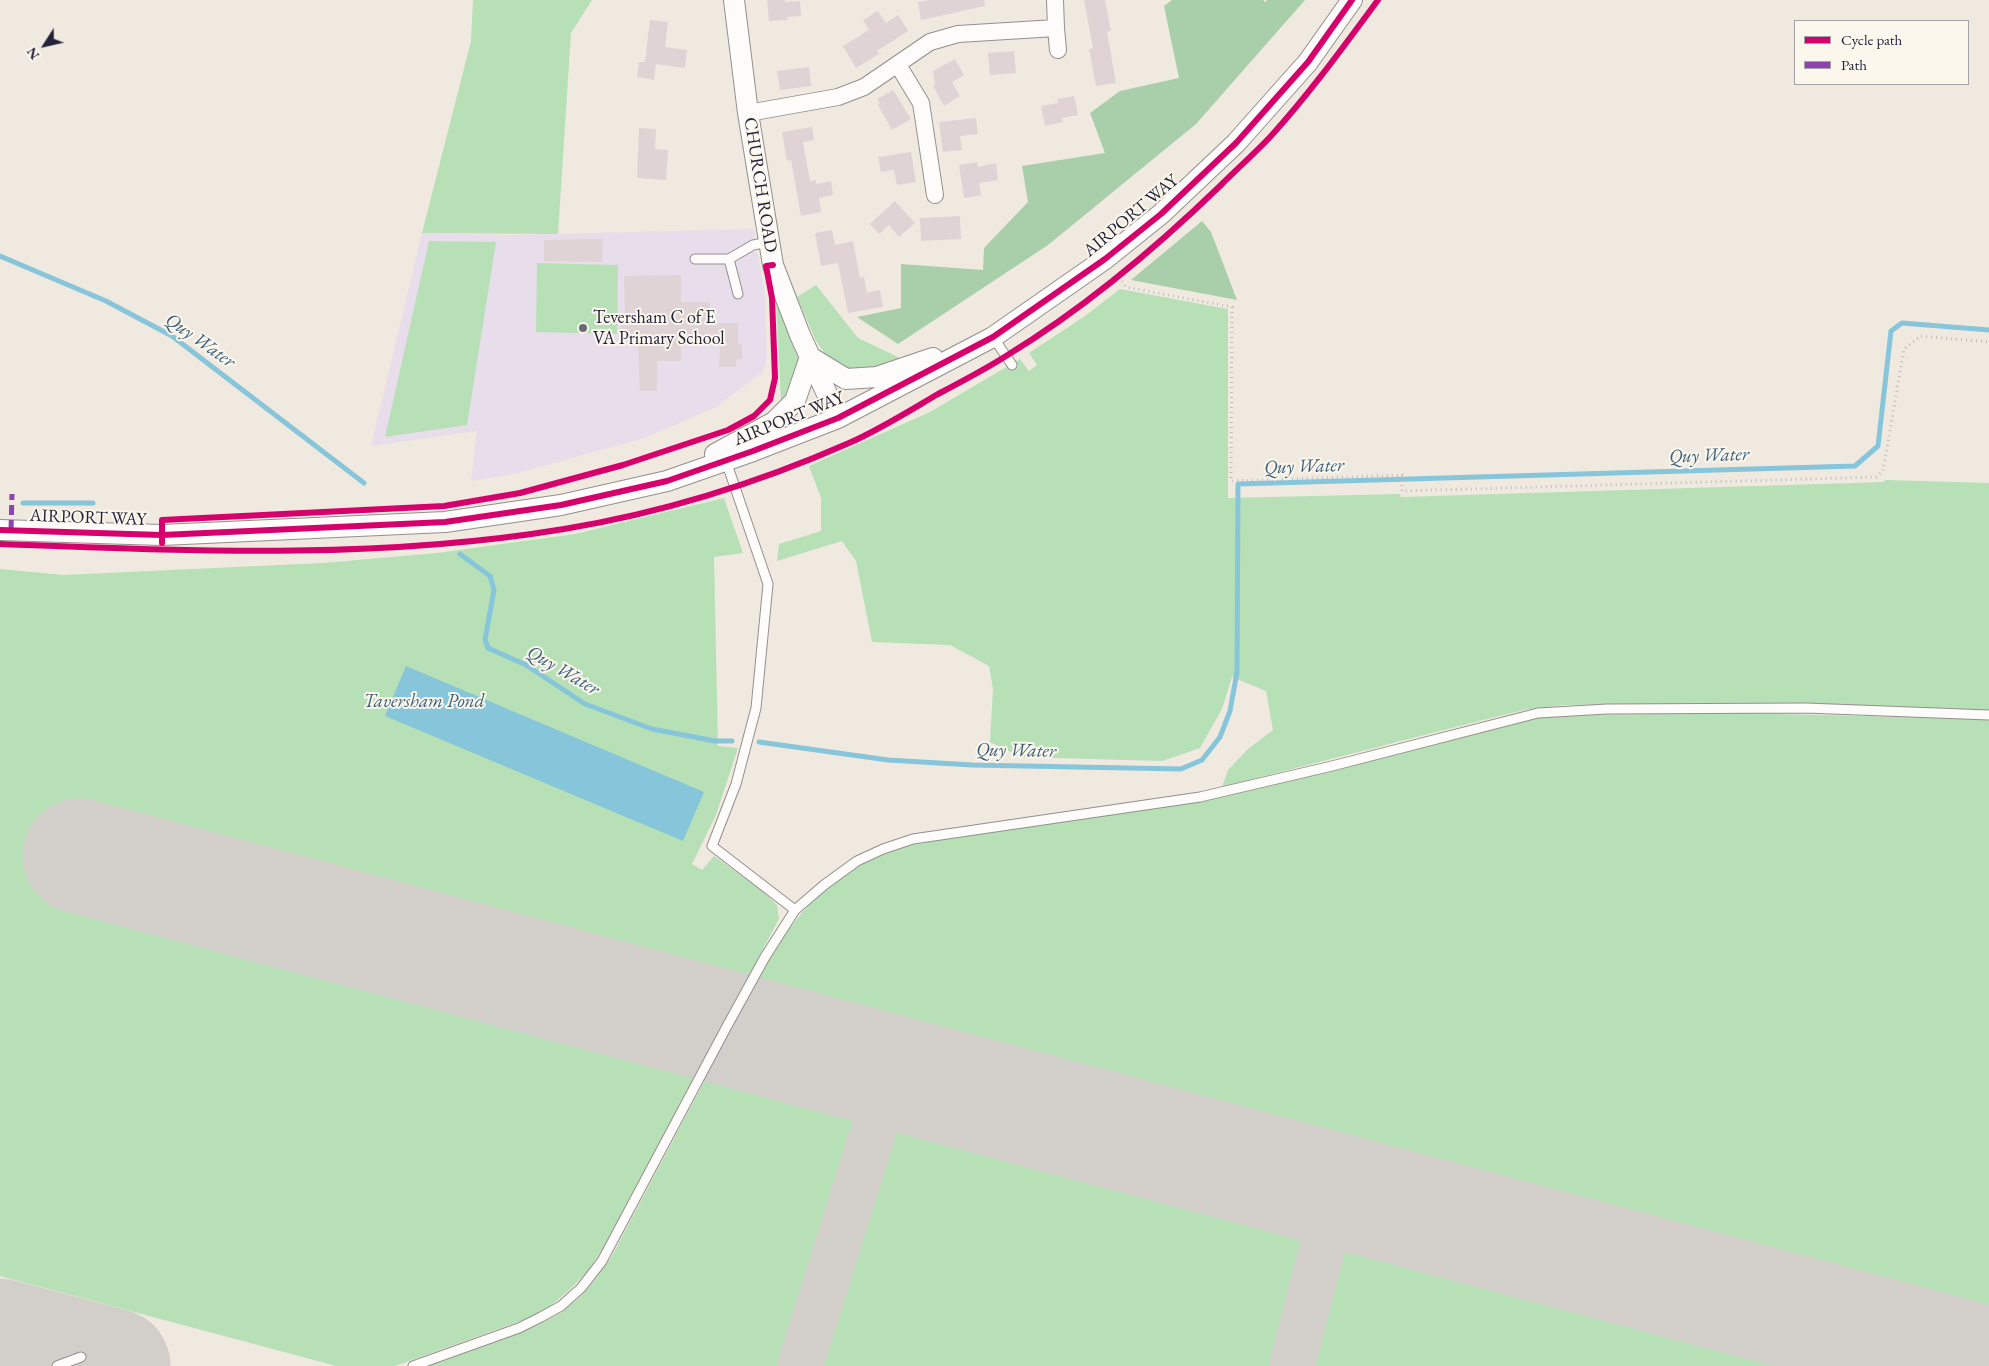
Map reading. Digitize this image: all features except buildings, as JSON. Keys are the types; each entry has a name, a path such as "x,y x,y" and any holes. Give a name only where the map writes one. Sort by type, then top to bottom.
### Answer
{"street":[{"name":"CHURCH ROAD","path":"734,0 748,113 773,264 810,357 838,418"},
{"path":"1056,0 1058,50"},
{"name":"AIRPORT WAY","path":"0,530 162,535 445,522 561,505 667,481 838,418 993,337 1105,259 1161,214 1236,144 1308,62 1352,0"},
{"path":"748,113 838,97 864,87 930,42 958,34 1056,28"},
{"path":"898,65 921,103 935,195"},
{"path":"667,481 774,422 795,401 810,357 846,379 877,377 993,337"}],"lane":[{"path":"696,259 729,259 753,246 770,242"},
{"path":"729,259 738,294"},
{"path":"993,337 1012,364"},
{"path":"726,460 768,584 756,708 736,784 712,846 795,910"},
{"path":"413,1366 519,1328 561,1306 581,1288 602,1260 765,957 795,910 857,861 883,849 913,839 1200,796 1332,766 1538,713 1606,709 1788,708 1989,715"},
{"path":"56,1366 81,1357"}],"path":[{"path":"1111,283 1126,271"},
{"path":"1119,277 1126,287 1232,307 1230,481 1402,475 1402,490 1876,477 1883,471 1904,348 1921,336 1989,342"}],"shaded area":[{"name":"Teversham C of E VA Primary School","path":"754,229 753,250 758,254 765,294 767,359 763,372 714,408 644,438 515,474 471,481 477,431 371,446 422,233 509,235"}],"green space":[{"path":"473,0 592,0 571,33 558,234 422,233 471,41"},
{"path":"1172,0 1263,0 1265,2 1267,0 1305,0 1196,124 1048,245 898,344 857,317 901,308 901,264 983,270 984,248 1028,202 1022,166 1105,153 1090,113 1120,91 1179,78 1164,6"},
{"path":"1202,221 1211,232 1237,300 1131,280"},
{"path":"429,241 496,242 467,425 385,437"},
{"path":"537,263 618,265 617,334 536,332"},
{"path":"816,285 858,338 900,358 866,371 844,368 828,359 815,339 797,297"},
{"path":"1120,289 1228,309 1228,498 1400,494 1401,497 1884,482 1885,480 1989,483 1989,711 1735,703 1563,705 1524,710 1222,787 1228,770 1248,749 1273,730 1266,691 1232,677 1222,709 1200,748 1162,761 1021,757 990,742 993,689 989,666 950,645 872,642 856,561 842,541 777,561 779,544 821,531 821,498 809,466 930,412 1020,359 1029,371 1037,365 1029,353 1085,316"},
{"path":"776,297 790,329 798,354 799,366 798,377 794,387 781,402"},
{"path":"724,498 743,553 714,557 718,746 738,748 716,815 692,864 702,870 714,856 759,888 777,905 779,919 604,1247 587,1272 548,1308 523,1320 395,1366 336,1366 0,1276 0,569 63,575 323,563 437,553 575,534"},
{"path":"1739,713 1989,719 1989,1366 428,1366 538,1325 562,1312 581,1296 612,1256 751,991 784,936 822,892 847,873 874,859 918,843 1221,797 1528,719 1567,715"}],"water":[{"name":"Taversham Pond","path":"406,666 704,792 683,841 385,716"}],"waterway":[{"name":"Quy Water","path":"0,256 106,301 172,336 364,483"},
{"name":"Quy Water","path":"759,742 888,760 972,765 1181,769 1202,760 1220,737 1230,711 1237,672 1238,484 1855,466 1878,446 1891,331 1902,323 1989,330"},
{"path":"23,503 93,503"},
{"name":"Quy Water","path":"460,554 490,576 494,590 485,640 488,648 526,665 585,704 652,729 715,741 732,741"}],"taxiway":[{"path":"800,1366 892,1072"},
{"path":"1292,1366 1337,1191"},
{"path":"99,1362 109,1366"}],"runway":[{"path":"80,856 1989,1364"},
{"path":"0,1336 113,1366"}],"marked path":[{"path":"11,530 12,494"}],"cycle path":[{"path":"0,530 162,535 445,522 561,505 667,481 753,451 838,418 993,337 1105,259 1161,214 1236,143 1308,62 1352,0"},
{"path":"0,544 212,551 282,551 353,549 494,539 564,529 673,505 744,484 815,458 894,420 989,366 1064,318 1145,255 1196,209 1271,136 1313,86 1378,0"},
{"path":"162,543 162,520 444,506 520,493 623,465 728,430 754,416 770,400 775,378 772,298 766,266 773,265"}],"place":[{"name":"Teversham C of E VA Primary School","path":"583,328"}]}
